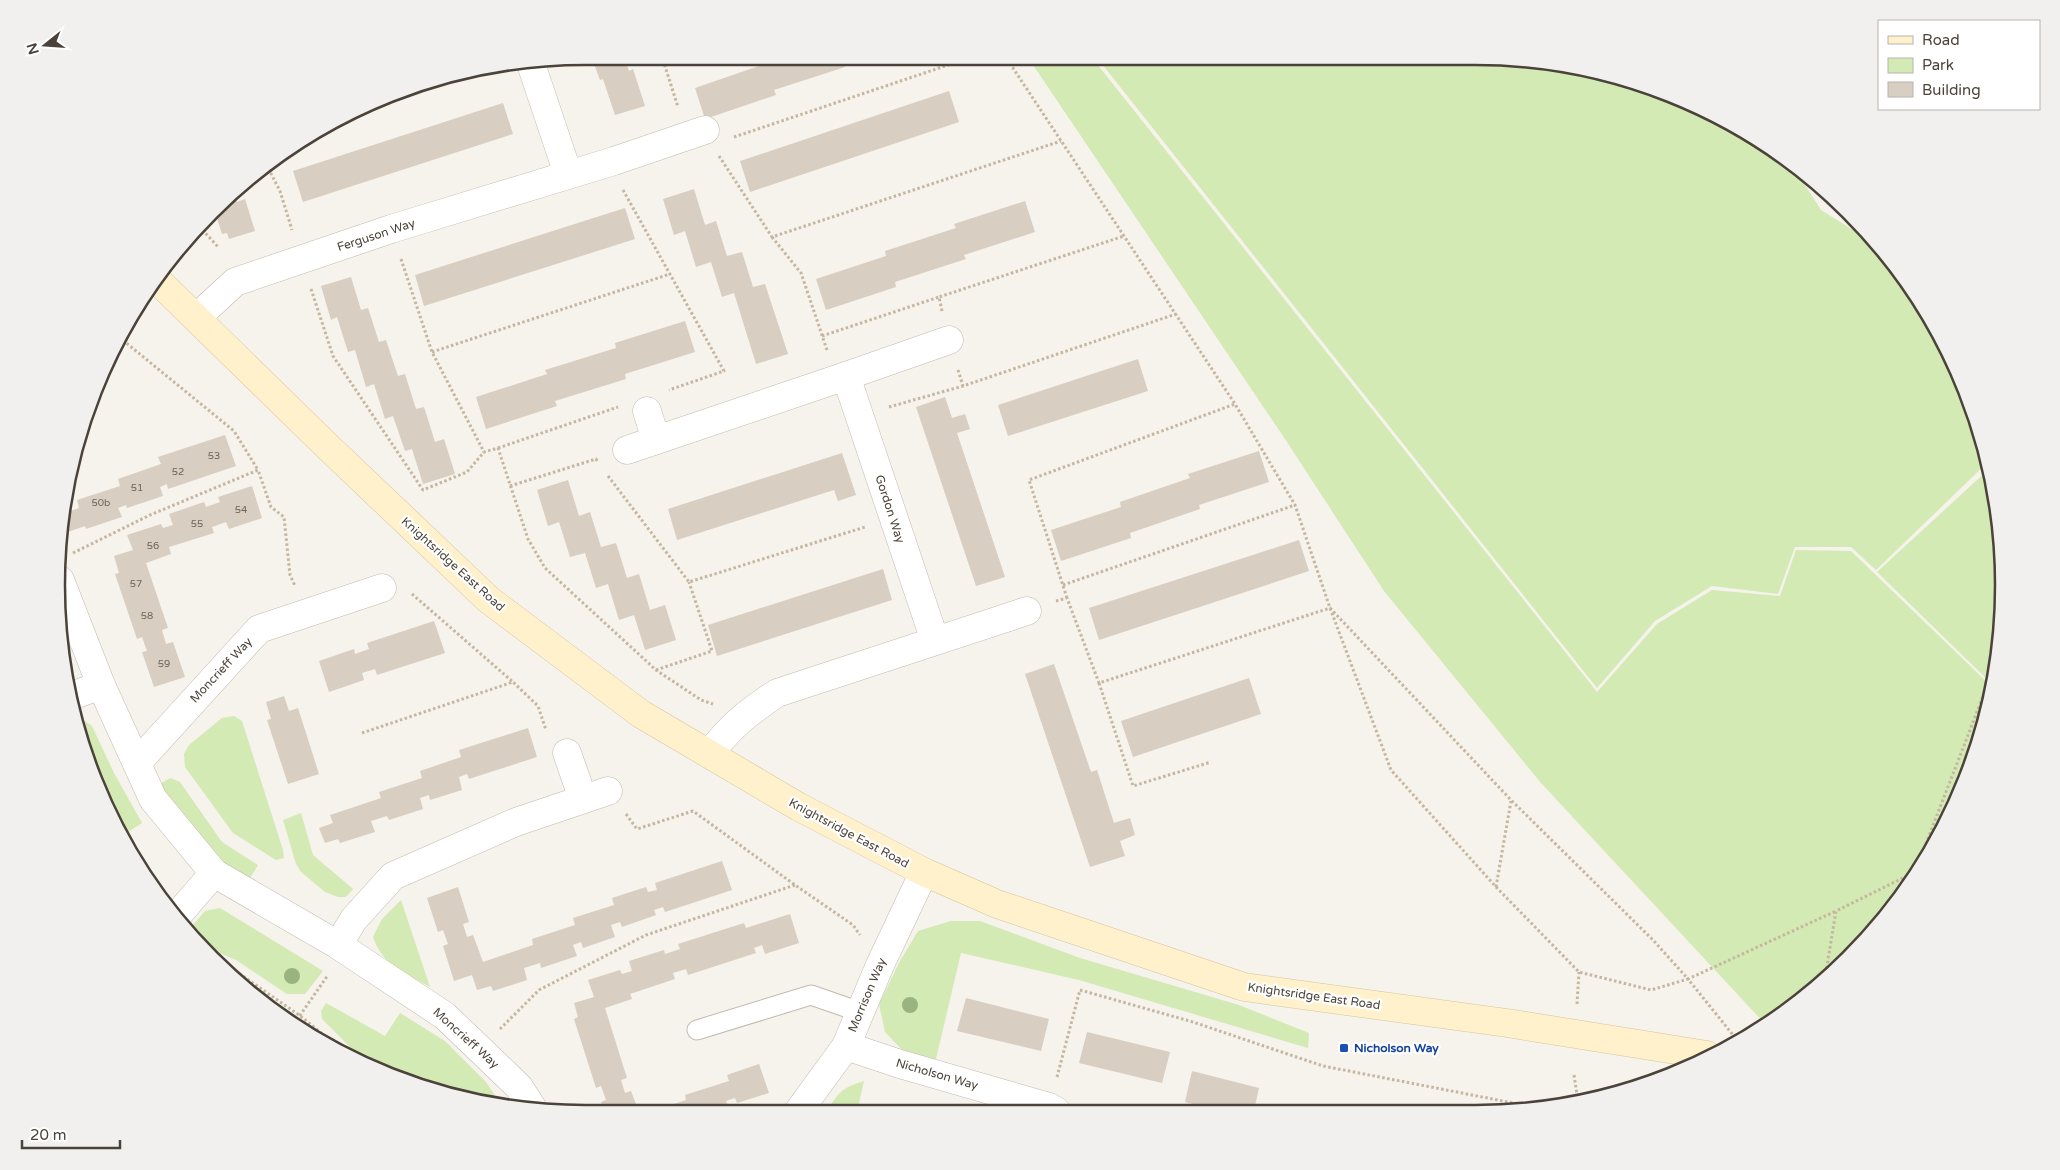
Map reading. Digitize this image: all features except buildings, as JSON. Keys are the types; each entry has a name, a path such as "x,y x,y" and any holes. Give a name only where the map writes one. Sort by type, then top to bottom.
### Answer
{"street":[{"path":"532,68 568,174"},
{"name":"Ferguson Way","path":"196,318 236,282 391,229 568,174 701,137"},
{"name":"Knightsridge East Road","path":"161,284 489,600 641,714 799,807 924,872 997,904 1244,987 1507,1023 1699,1054"},
{"path":"627,450 949,340"},
{"name":"Gordon Way","path":"841,377 860,416 935,642"},
{"path":"644,402 656,440"},
{"name":"Moncrieff Way","path":"65,572 101,685 153,799 214,873 342,948 445,1016 519,1087 529,1102"},
{"name":"Moncrieff Way","path":"137,763 259,630 382,588"},
{"path":"710,754 726,733 745,715 777,693 1026,611"},
{"path":"77,694 101,685"},
{"path":"342,948 354,919 393,876 516,822 596,795 567,752"},
{"name":"Morrison Way","path":"803,1105 846,1046 880,964 924,872"},
{"path":"180,912 214,873"},
{"name":"Nicholson Way","path":"846,1046 1038,1105"}],"lane":[{"path":"697,1030 810,995 860,1012"}],"path":[{"path":"665,65 701,137 772,237 801,273 822,336 841,377"},
{"path":"701,137 946,65"},
{"path":"1011,65 1235,404 1295,505 1330,608 1391,770 1496,887 1579,972 1651,990 1688,979 1905,878"},
{"path":"772,237 1061,140"},
{"path":"270,171 280,191 333,356 422,490 467,472 484,452 644,402 724,371 624,194 614,161"},
{"path":"391,229 432,352 484,452"},
{"path":"204,231 219,248"},
{"path":"822,336 1124,236"},
{"path":"432,352 670,274"},
{"path":"939,298 963,386"},
{"path":"860,416 963,386 1176,314"},
{"path":"126,342 234,431 258,470 271,507 284,517 290,575 305,614"},
{"path":"1210,762 1133,786 1099,683 1067,598 1029,480 1235,404"},
{"path":"498,448 528,539 544,568 656,670 701,700 745,715"},
{"path":"510,486 596,459 602,467"},
{"path":"66,567 150,515 258,470"},
{"path":"608,474 689,582 712,651 656,670"},
{"path":"1063,585 1295,505"},
{"path":"689,582 894,518"},
{"path":"382,588 399,583 513,682 538,706 553,753 567,752"},
{"path":"1026,611 1067,598"},
{"path":"1099,683 1330,608"},
{"path":"1330,608 1511,800 1652,940 1688,979 1734,1036"},
{"path":"362,733 513,682"},
{"path":"1930,836 1982,701"},
{"path":"596,795 637,829 693,811 853,925 880,964"},
{"path":"1496,887 1511,800"},
{"path":"480,1050 539,990 646,935 795,885"},
{"path":"1827,968 1836,911"},
{"path":"297,1018 342,948"},
{"path":"1577,1006 1579,972"},
{"path":"240,974 320,1032"},
{"path":"1053,1105 1080,990 1193,1022 1323,1066 1515,1103"},
{"path":"1574,1075 1577,1095"}],"green space":[{"path":"1033,65 1098,65 1597,692 1657,624 1712,590 1780,596 1796,550 1851,551 1986,681 1977,720 1955,784 1925,845 1888,902 1843,953 1818,976 1792,998 1761,1019 1541,783 1384,591 1287,442"},
{"path":"1103,65 1509,66 1543,69 1610,83 1674,105 1705,119 1764,153 1802,181 1821,210 1858,233 1888,268 1925,325 1941,355 1967,418 1981,468 1876,570 1851,547 1795,547 1778,594 1712,586 1655,621 1597,688"},
{"path":"1821,197 1836,210 1826,204"},
{"path":"1983,475 1991,517 1995,585 1991,653 1986,679 1877,572"},
{"path":"234,716 242,721 284,858 276,860 233,833 185,767 184,754 189,745 222,718"},
{"path":"83,720 92,726 114,773 142,823 128,832 105,784"},
{"path":"170,778 180,782 222,842 258,865 246,885 218,870 158,785"},
{"path":"301,813 313,855 353,889 346,897 338,897 325,892 301,872 296,864 283,820"},
{"path":"401,900 430,987 404,973 389,962 377,947 373,937 382,919"},
{"path":"220,908 323,971 305,994 287,994 236,960 215,951 192,926 205,911"},
{"path":"951,921 980,921 1080,958 1239,1005 1309,1033 1308,1048 1079,980 961,953 935,1063 904,1052 885,1032 879,1004 900,961 918,931"},
{"path":"326,1003 385,1036 400,1013 445,1041 486,1082 496,1097 450,1087 418,1077 355,1051 322,1019 321,1011"},
{"path":"864,1081 859,1105 831,1105 841,1092"}],"place":[{"name":"Nicholson Way","path":"1344,1048"}]}
